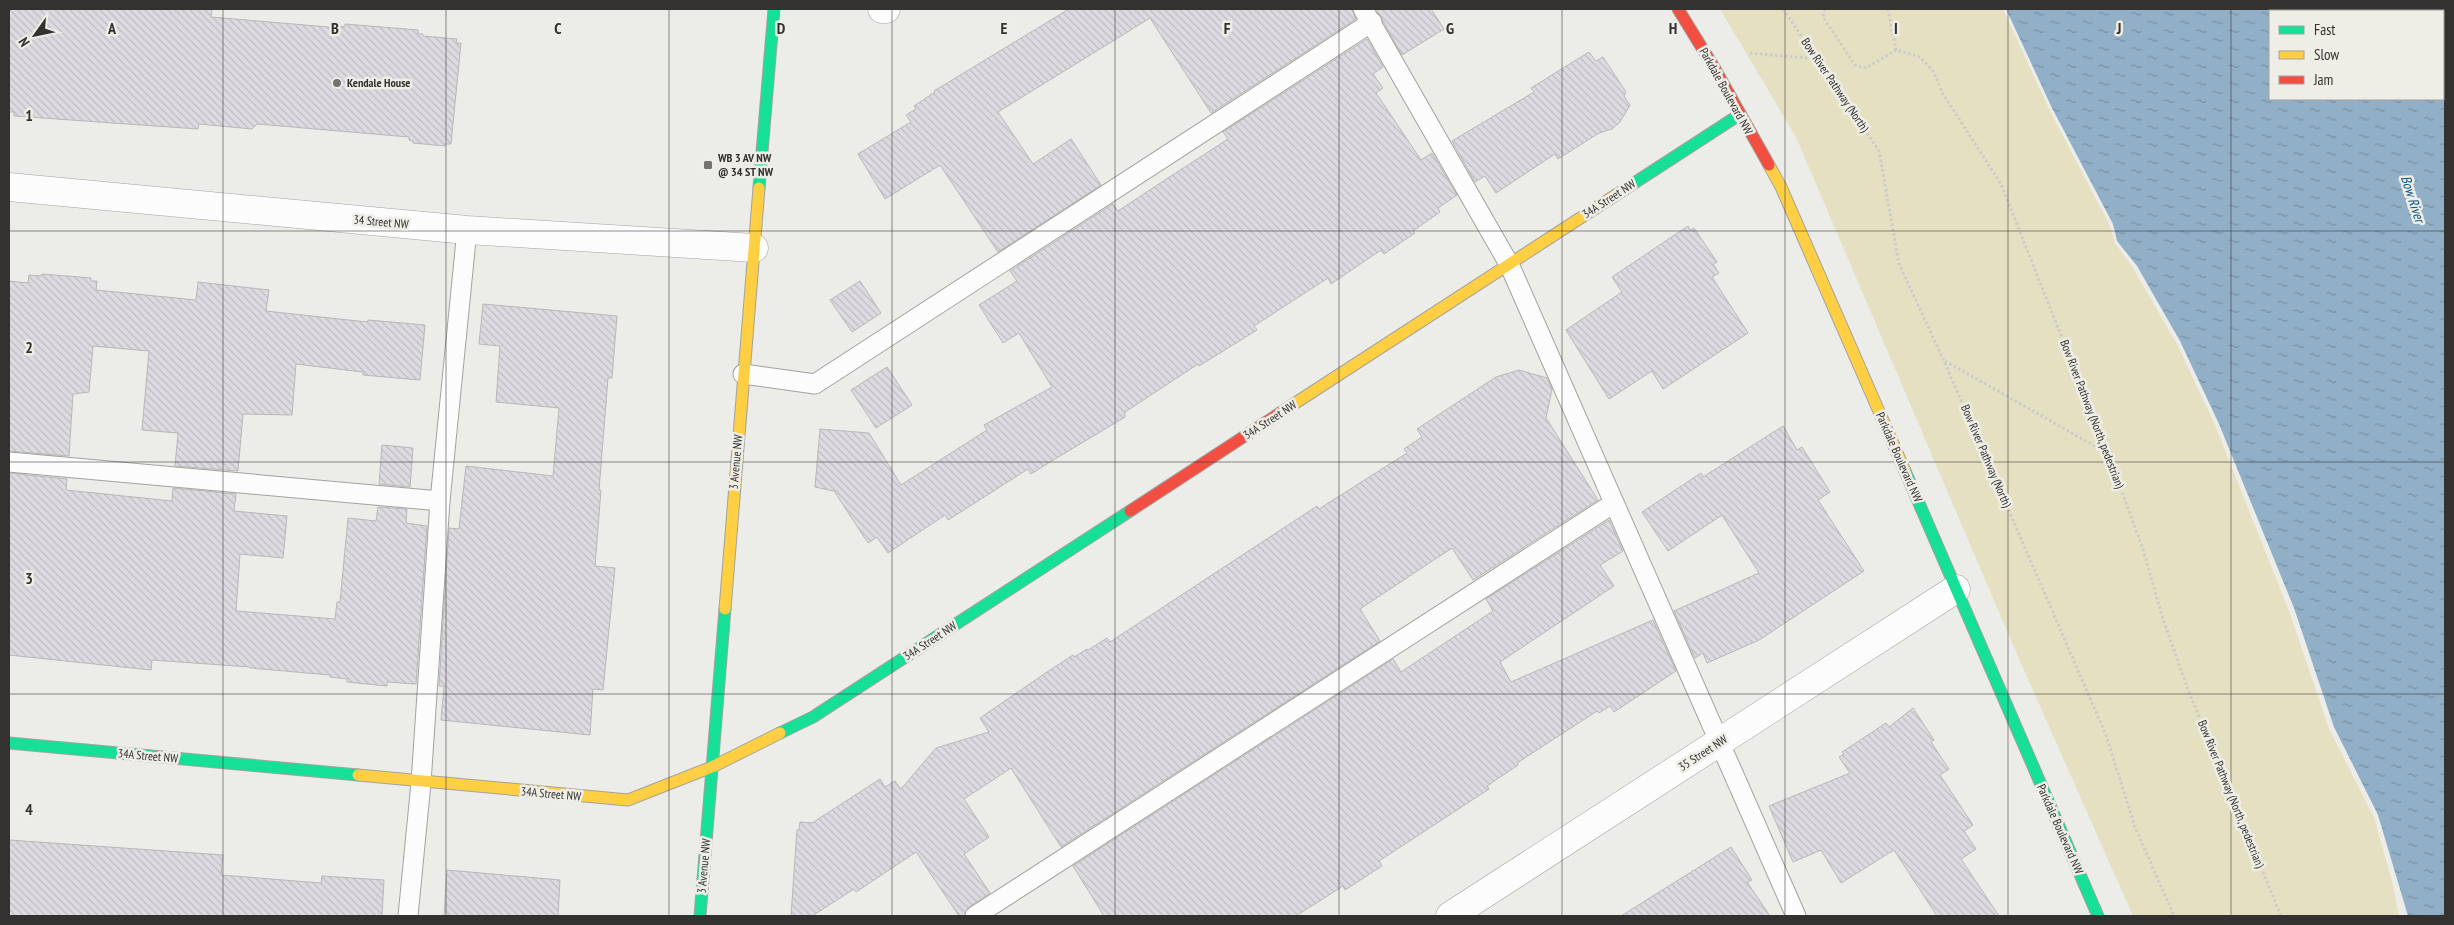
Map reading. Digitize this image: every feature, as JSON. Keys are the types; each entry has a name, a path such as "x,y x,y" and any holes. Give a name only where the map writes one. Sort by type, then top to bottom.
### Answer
{"street":[{"name":"3 Avenue NW","path":"700,916 774,9"},
{"name":"Parkdale Boulevard NW","path":"1678,9 1715,69 1781,187 2098,916"},
{"name":"34A Street NW","path":"9,743 421,783 628,800 712,767 812,717 1740,115"},
{"name":"34 Street NW","path":"9,186 467,230 754,248"},
{"name":"35 Street NW","path":"1450,916 1956,589"}],"lane":[{"path":"744,374 815,384 1367,16 1509,264 1796,916"},
{"path":"408,916 421,783 440,501 467,230"},
{"path":"9,462 440,501"},
{"path":"975,916 1614,503"}],"path":[{"name":"Bow River Pathway (North)","path":"1783,9 1819,59 1879,151 1899,264 1944,361 2106,735 2135,826 2174,916"},
{"path":"1825,9 1823,17 1855,65 1866,68 1896,50 1888,9"},
{"name":"Bow River Pathway (North, pedestrian)","path":"1896,50 1920,57 1933,71 1944,94 2001,184 2108,454 2143,550 2162,616 2187,687 2281,916"},
{"path":"1750,53 1819,59"},
{"path":"1944,361 2108,454"}],"shaded area":[{"path":"1720,9 2003,9 2049,109 2110,226 2115,243 2133,268 2177,344 2215,425 2289,611 2329,729 2374,817 2392,881 2399,916 2133,916 2016,652 1796,137"}],"water":[{"name":"Bow River","path":"2006,9 2445,9 2445,916 2408,916 2378,815 2334,727 2294,608 2219,424 2180,341 2137,266 2117,241 2113,224 2052,108"}],"building":[{"path":"9,9 212,9 211,17 340,28 340,26 345,27 345,24 418,30 418,34 423,34 423,36 457,39 456,43 461,43 451,144 445,144 445,146 413,143 413,141 409,140 409,137 257,124 252,129 199,124 198,129 14,116 14,112 9,112"},
{"path":"1069,9 1352,9 1356,19 1211,113 1150,18 998,112 1033,164 1071,139 1101,185 998,252 940,165 885,199 858,154 911,122 906,115 916,109 914,106 934,91"},
{"path":"1376,9 1431,9 1444,29 1402,55"},
{"path":"1367,39 1383,67 1373,74 1383,88 1376,93 1421,160 1432,153 1457,195 1438,208 1440,212 1413,231 1415,233 1384,254 1381,250 1331,284 1328,278 1254,326 1257,330 1199,366 1198,364 1125,412 1125,417 1031,474 1028,469 948,520 945,515 888,553 877,537 868,543 834,491 815,487 820,429 869,433 901,485 987,430 984,425 1052,387 1019,333 1003,343 979,305 1017,281 1010,271 1113,204 1118,211 1228,139 1223,132"},
{"path":"1589,52 1596,61 1603,57 1626,92 1624,96 1630,105 1620,122 1612,129 1599,133 1558,159 1555,154 1496,193 1485,176 1475,182 1452,141 1534,92 1531,88"},
{"path":"1688,226 1690,230 1694,228 1717,262 1713,264 1719,273 1712,277 1748,333 1663,389 1652,371 1609,399 1566,330 1622,292 1612,277"},
{"path":"42,274 91,278 91,281 97,281 96,290 196,300 198,282 269,290 266,311 367,322 368,320 425,325 420,380 363,375 363,372 296,364 292,415 243,414 238,471 175,466 178,433 142,430 149,351 93,346 89,392 73,394 69,456 9,451 9,281 28,283 29,275 41,276"},
{"path":"860,281 881,313 852,332 830,300"},
{"path":"483,304 617,316 612,378 608,378 595,566 615,568 603,690 593,689 590,735 441,720 444,686 439,686 449,528 459,529 466,466 553,476 559,408 496,402 500,346 479,344"},
{"path":"887,367 912,405 876,428 851,390"},
{"path":"1519,370 1547,378 1552,389 1546,418 1598,500 1473,580 1452,548 1360,609 1380,641 1061,847 1011,768 964,799 989,837 964,854 990,893 969,907 964,916 959,916 916,852 856,892 854,889 812,916 791,916 797,830 799,830 800,822 812,823 880,779 885,787 895,781 901,789 936,748 989,732 980,718 1047,672 1073,655 1074,657 1107,638 1110,642 1317,506 1319,509 1407,453 1404,449 1422,437 1417,429 1496,377"},
{"path":"1783,426 1797,450 1802,447 1830,492 1818,500 1864,571 1759,640 1707,663 1703,653 1695,658 1674,611 1759,573 1722,515 1668,551 1642,512 1701,473 1703,477"},
{"path":"382,445 413,448 410,487 379,484"},
{"path":"9,473 67,479 66,490 172,501 173,488 236,494 234,511 287,516 283,558 240,554 236,611 335,619 337,602 340,602 348,518 376,521 378,507 407,509 406,523 427,526 416,684 387,682 387,686 347,682 347,679 330,677 330,675 152,660 151,670 9,655"},
{"path":"1609,520 1623,551 1600,565 1614,586 1500,662 1511,682 1653,620 1676,671 1614,712 1610,706 1599,713 1597,711 1517,763 1518,765 1487,786 1489,789 1379,861 1382,866 1345,890 1343,886 1296,916 1104,916 1073,866 1393,659 1401,672 1493,611 1486,599"},
{"path":"1913,708 1934,740 1931,742 1949,769 1940,775 1973,825 1964,831 1976,849 1961,859 1999,916 1937,916 1894,850 1841,883 1821,850 1793,862 1769,806 1850,773 1839,757 1844,754 1842,752 1886,723 1889,727"},
{"path":"9,840 223,855 221,875 321,883 322,876 384,880 382,916 9,916"},
{"path":"1731,847 1752,880 1747,882 1770,916 1621,916"},
{"path":"447,870 560,880 558,916 444,916"}],"traffic: fast":[{"path":"759,188 774,9"},
{"path":"1625,189 1739,115"},
{"path":"1905,471 2098,916"},
{"path":"780,733 813,717 1130,511"},
{"path":"700,916 725,609"},
{"path":"9,743 358,775"}],"traffic: slow":[{"path":"1769,165 1781,187 1905,471"},
{"path":"725,609 759,188"},
{"path":"1280,413 1625,189"},
{"path":"358,775 628,800 712,767 780,733"}],"traffic: jam":[{"path":"1678,9 1715,69 1769,165"},
{"path":"1130,511 1280,413"}],"place":[{"name":"Kendale House","path":"337,83"},
{"name":"WB 3 AV NW @ 34 ST NW","path":"708,165"}]}
